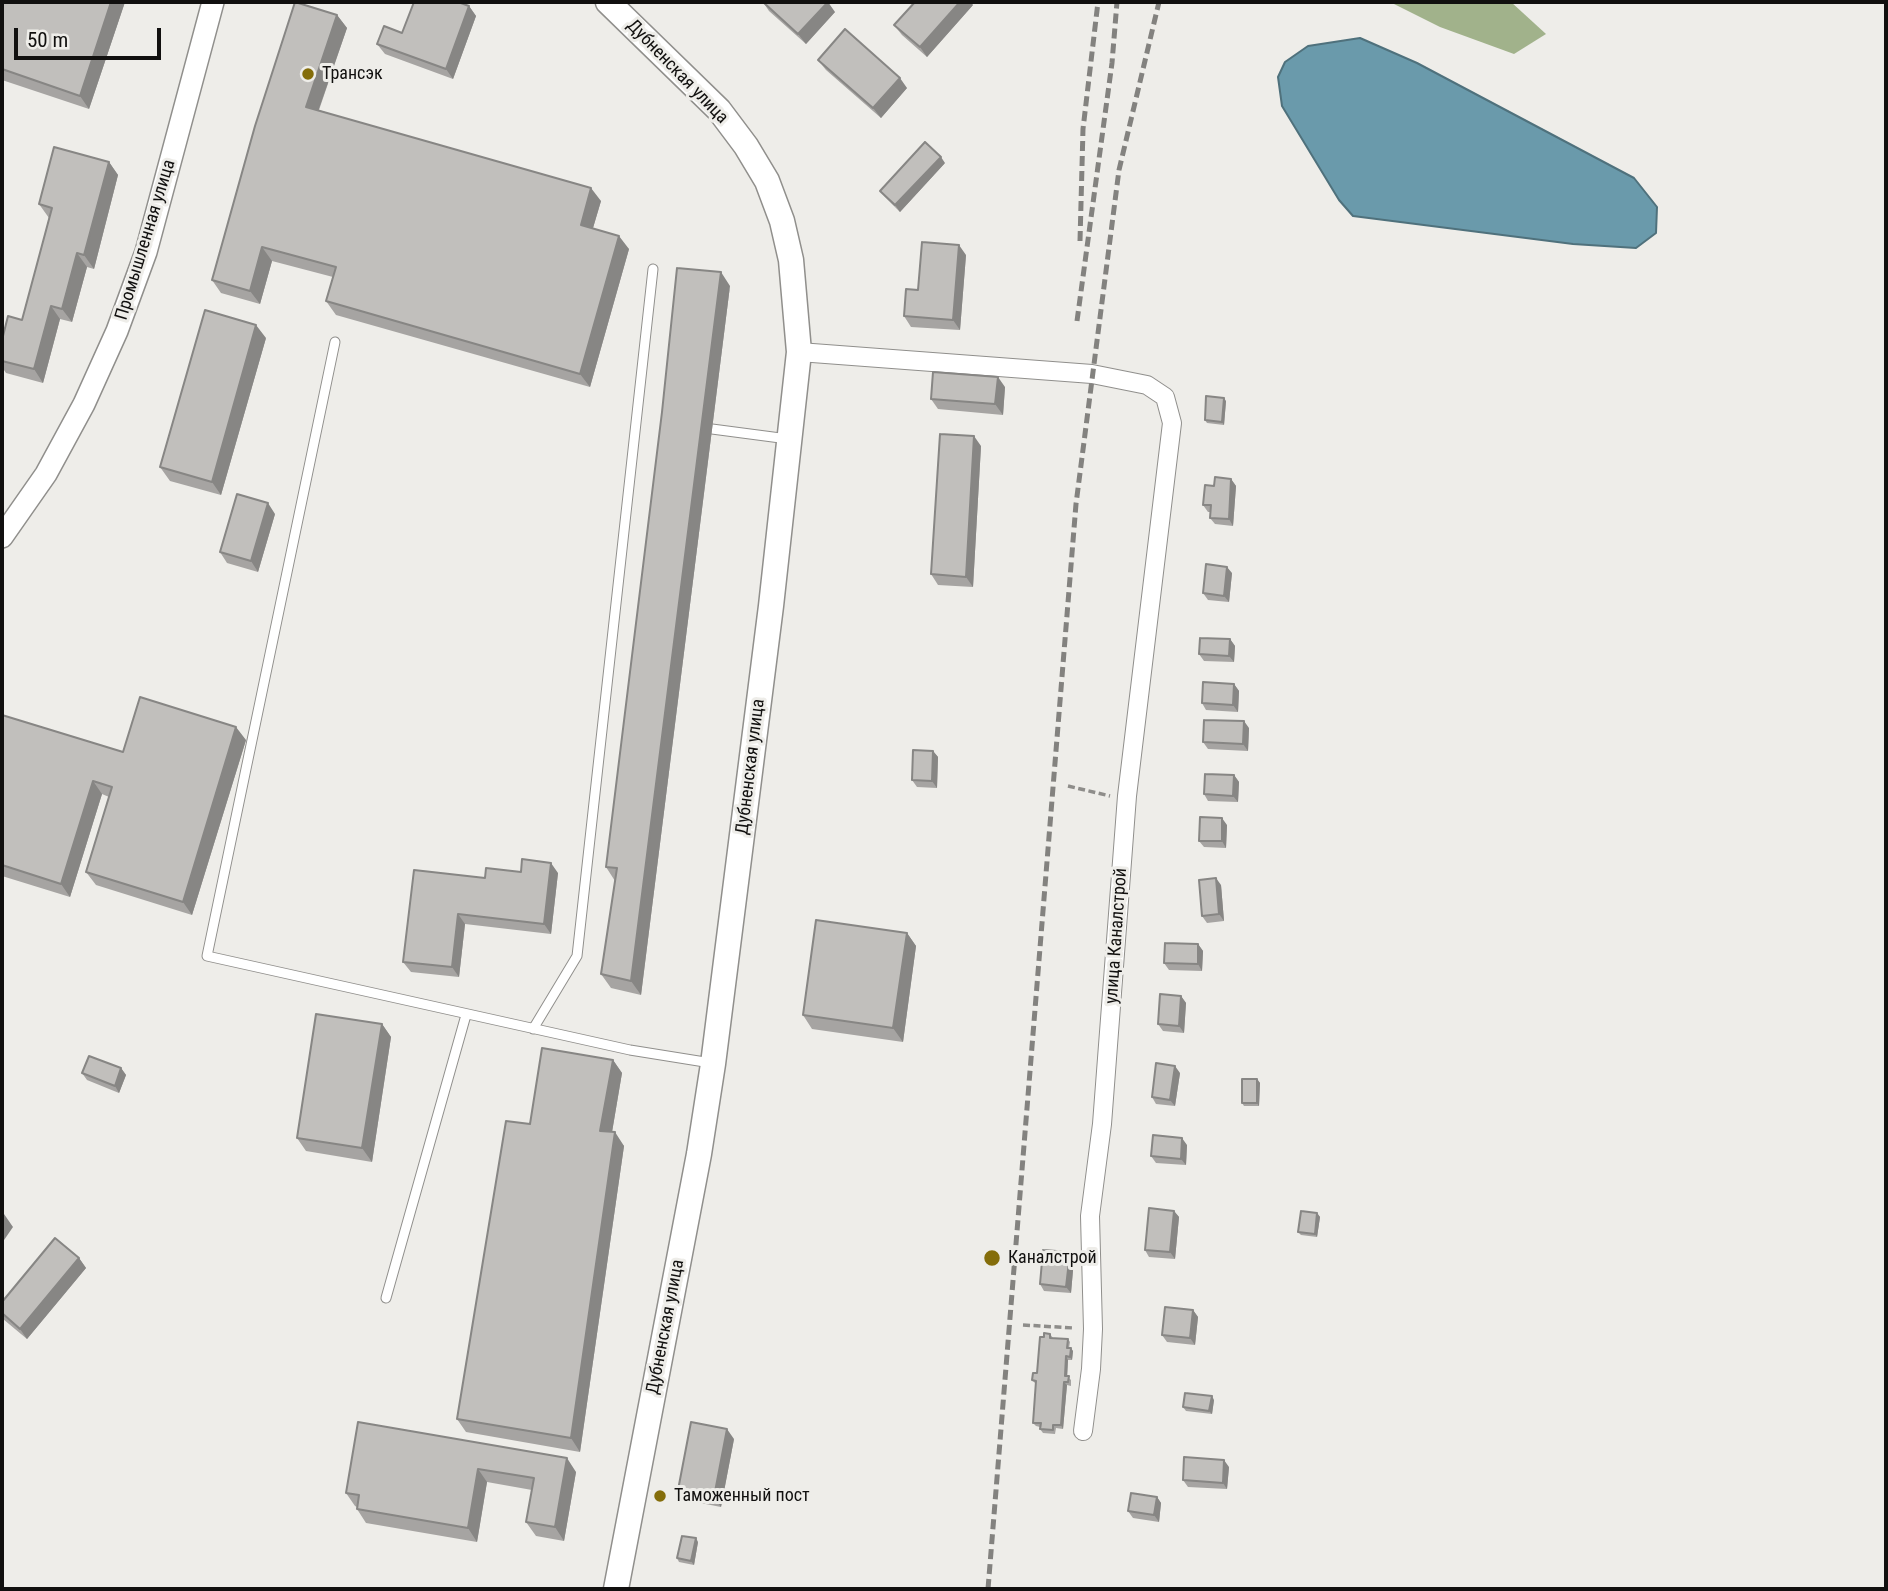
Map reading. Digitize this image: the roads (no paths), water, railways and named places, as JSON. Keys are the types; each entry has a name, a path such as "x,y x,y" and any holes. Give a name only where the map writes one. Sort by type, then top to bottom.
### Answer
{"main road":[{"name":"Дубненская улица","path":"608,2 719,110 746,146 767,181 782,221 791,260 799,352 771,607 713,1064 699,1154 616,1589"}],"street":[{"name":"Промышленная улица","path":"2,537 46,474 84,404 117,331 149,241 213,2"},
{"name":"улица Каналстрой","path":"799,352 1073,371 1147,385 1165,397 1172,423 1127,796 1102,1124 1090,1216 1093,1329 1083,1431"}],"lane":[{"path":"533,1029 577,956 653,269"},
{"path":"335,342 207,956 630,1050 713,1064"},
{"path":"712,429 789,439"},
{"path":"386,1298 466,1014"}],"water":[{"path":"1360,38 1417,63 1634,178 1657,207 1656,233 1636,248 1573,244 1353,216 1339,200 1282,106 1278,77 1285,62 1308,46"}],"railway":[{"path":"1080,241 1083,129 1098,2"},
{"path":"1077,321 1112,63 1117,2"},
{"path":"988,1589 1076,504 1119,170 1159,2"}],"place":[{"name":"Трансэк","path":"308,74"},
{"name":"Каналстрой","path":"992,1258"},
{"name":"Таможенный пост","path":"660,1496"}]}
